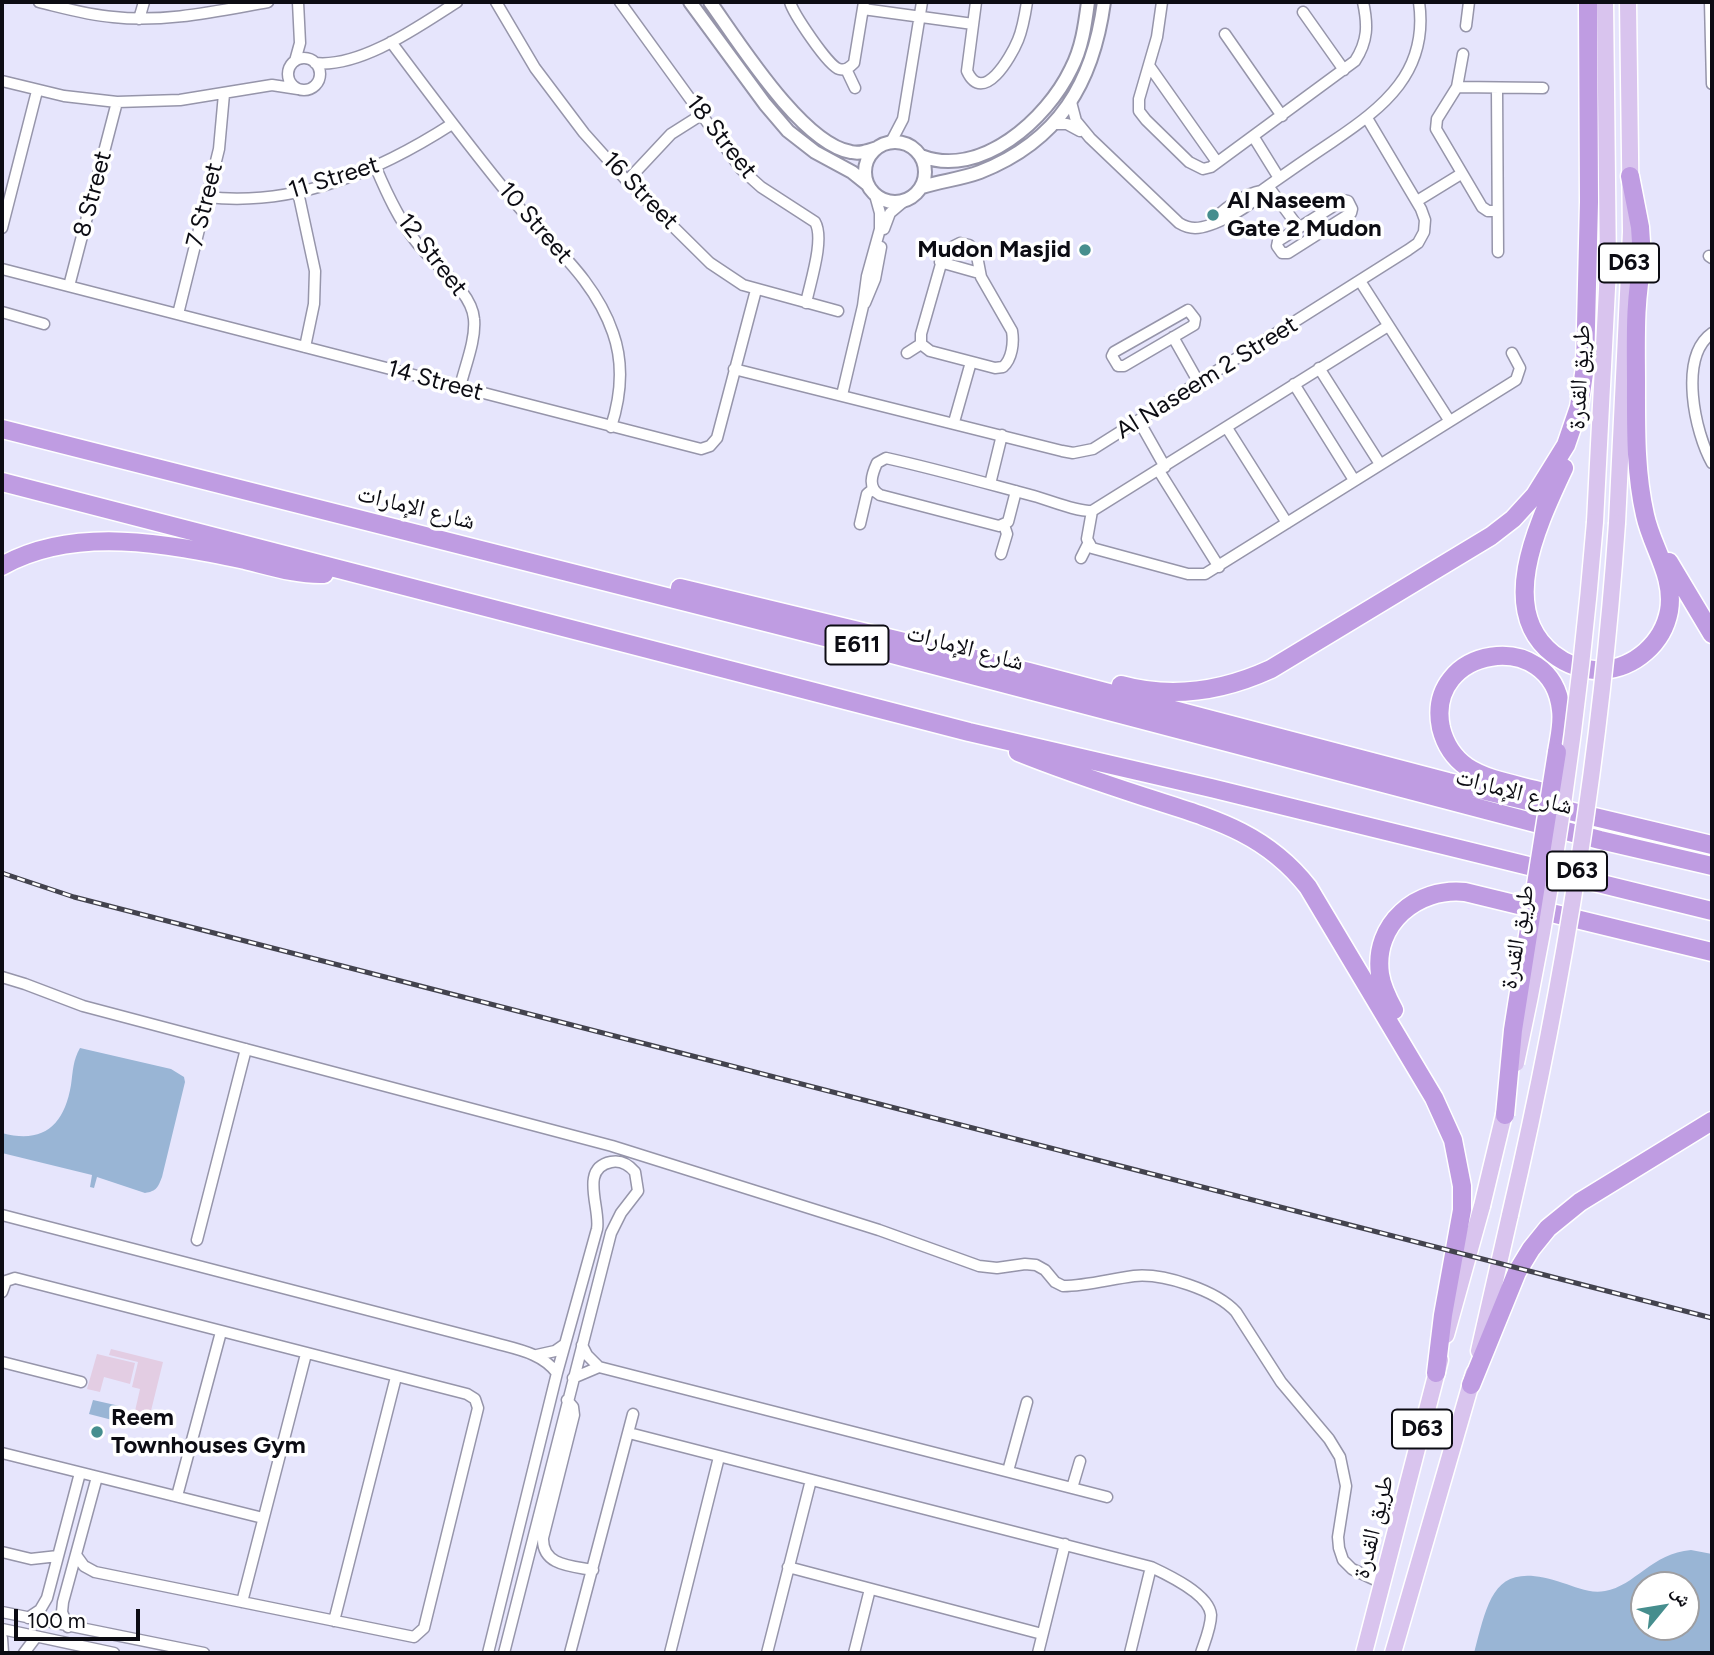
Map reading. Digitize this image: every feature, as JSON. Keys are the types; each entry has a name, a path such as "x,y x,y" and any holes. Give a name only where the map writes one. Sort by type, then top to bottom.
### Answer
{"highway":[{"path":"699,593 831,614 1141,689 1200,691 1244,681 1284,662 1479,544 1507,523 1535,495 1560,457 1579,407 1585,368 1588,252 1588,2"},
{"path":"1630,176 1639,218 1643,261 1644,466 1649,506 1661,545 1712,634"},
{"path":"1588,252 1593,292 1585,397 1573,447 1540,521 1525,584 1526,610 1532,628 1542,644 1556,657 1572,666 1600,670 1619,667 1644,654 1661,633 1669,609 1670,591 1648,528 1639,479 1636,432 1636,310 1643,261"},
{"name":"شارع الإمارات","path":"2,429 879,651 1600,840 1712,866"},
{"name":"E611","path":"2,482 969,732 1211,788 1712,911"},
{"path":"332,512 432,528 1029,672 1448,782 1712,845"},
{"path":"2,566 42,550 117,542 183,548 310,573 327,574 345,570"},
{"path":"1505,1115 1513,1030 1557,752 1562,719 1560,702 1549,679 1530,663 1515,657 1490,656 1467,665 1450,683 1441,706 1442,731 1453,754 1472,770 1604,811 1712,837"},
{"path":"969,732 1077,775 1223,823 1248,834 1291,866 1308,887 1425,1083 1445,1118 1453,1140 1462,1186 1459,1233 1443,1315 1436,1373"},
{"path":"1425,1083 1415,1054 1385,992 1380,966 1381,948 1392,924 1403,910 1419,899 1446,891 1465,892 1712,952"},
{"path":"1630,1171 1655,1144 1712,1110"},
{"path":"1471,1385 1511,1284 1531,1249 1549,1228 1569,1210 1712,1121"}],"main road":[{"name":"طريق القدرة","path":"1364,1653 1505,1115 1539,952 1564,802 1580,680 1595,522 1608,269 1605,2"},
{"name":"طريق القدرة","path":"1393,1653 1471,1385 1538,1091 1572,904 1600,715 1617,523 1631,232 1628,2"}],"street":[{"path":"39,2 60,4 113,18 139,19 190,16 268,2"},
{"path":"139,19 144,2"},
{"path":"298,2 300,38 290,81 298,89"},
{"path":"2,81 37,91 117,102 180,100 263,85 312,89 320,77 342,62 391,41 457,2"},
{"name":"16 Street","path":"496,2 554,96 627,181 720,271 756,290 838,312"},
{"name":"18 Street","path":"620,2 701,115 751,179 815,222 818,228 818,243 806,303"},
{"path":"690,2 788,131 815,152 852,172 888,202 904,202"},
{"path":"710,2 780,96 803,122 829,142 849,152 868,151 891,142 905,144 921,156 936,161 957,161 991,150 1022,130 1050,102 1073,67 1080,47 1088,2"},
{"path":"790,2 831,63 840,70 854,63 864,5 973,24"},
{"path":"891,142 903,119 922,2"},
{"path":"976,2 967,71 976,83 984,84 991,80 1014,49 1022,30 1027,2"},
{"path":"922,187 996,165 1027,147 1054,124 1071,102 1090,65 1097,45 1104,2"},
{"path":"1162,2 1150,67 1138,106 1142,116 1196,167 1203,169 1282,116 1355,61 1367,34 1363,2"},
{"path":"1071,102 1076,121 1090,138 1179,223 1197,228 1221,221 1241,205 1259,197 1279,178 1385,103 1402,83 1413,60 1420,36 1419,2"},
{"path":"1466,26 1469,2"},
{"path":"1710,2 1712,84"},
{"path":"1303,12 1344,70"},
{"path":"1225,34 1282,116"},
{"path":"300,38 320,77"},
{"name":"10 Street","path":"391,41 452,124 521,208 566,256 595,295 606,315 619,356 621,378 617,410 611,427"},
{"path":"1463,54 1457,87 1436,124 1438,133 1461,174 1484,209 1497,211"},
{"path":"263,85 305,58 313,61 342,62"},
{"path":"1150,67 1217,162"},
{"path":"846,69 855,88"},
{"path":"1457,87 1543,89"},
{"path":"1497,88 1498,252"},
{"path":"2,228 37,91"},
{"name":"7 Street","path":"178,314 219,149 224,94"},
{"name":"8 Street","path":"69,286 117,102"},
{"path":"627,181 666,139 701,115"},
{"name":"Al Naseem 2 Street","path":"734,369 1062,451 1083,452 1101,445 1418,243 1424,232 1425,220 1417,201 1367,118"},
{"name":"11 Street","path":"207,197 247,199 324,186 376,168 452,124"},
{"path":"1054,124 1072,126 1090,138"},
{"path":"1253,136 1279,178"},
{"path":"872,274 880,213 871,190 866,164 877,148"},
{"path":"842,395 886,221 890,213 917,194 922,187 926,172 921,156"},
{"name":"12 Street","path":"376,168 388,197 409,232 467,297 472,308 475,320 460,387"},
{"path":"1417,201 1461,174"},
{"path":"1265,189 1299,228"},
{"path":"298,192 315,271 314,304 305,346"},
{"path":"1343,200 1348,201 1352,209 1351,213 1286,254 1282,253 1278,246 1279,241 1299,228 1343,200"},
{"path":"960,243 969,245 976,251 979,273 1012,331 1009,360 1003,367 995,368 930,351 922,344 921,334 940,262 952,247 960,243"},
{"path":"940,262 979,273"},
{"name":"14 Street","path":"2,269 701,449 710,446 717,438 756,290"},
{"path":"1360,281 1449,420"},
{"path":"1182,311 1190,311 1195,319 1194,324 1173,338 1122,367 1118,366 1113,358 1115,350 1182,311"},
{"path":"2,312 44,324"},
{"path":"1016,491 1008,522 999,526 880,495 871,484 875,467 886,458 990,484 1092,511 1388,326"},
{"path":"1712,333 1699,349 1694,371 1697,425 1712,463"},
{"path":"1173,338 1199,383"},
{"path":"906,353 922,344"},
{"path":"1088,544 1097,550 1188,574 1205,574 1516,380 1520,368 1512,353"},
{"path":"954,422 971,362"},
{"path":"1319,368 1380,464"},
{"path":"1294,384 1354,480"},
{"path":"1139,421 1162,469 1219,566"},
{"path":"1227,428 1287,523"},
{"path":"990,484 1002,435"},
{"path":"860,524 867,494 873,489"},
{"path":"1081,558 1088,544 1092,511"},
{"path":"1001,554 1007,534 1004,525"},
{"path":"2,977 83,1006 612,1146 879,1230 979,1266 998,1268 1036,1265 1063,1286 1152,1276 1209,1292 1229,1304 1236,1312 1281,1382 1335,1448 1343,1467 1346,1486 1338,1536 1340,1554 1352,1569 1384,1584"},
{"path":"197,1240 246,1049"},
{"path":"488,1653 557,1374 597,1230 594,1175 608,1163 620,1162 635,1172 638,1191 621,1213 611,1233 504,1653"},
{"path":"2,1215 537,1355 557,1374"},
{"path":"2,1292 6,1280 15,1278 467,1394 475,1399 478,1408 429,1611 424,1628 414,1637 95,1572 84,1566 76,1555"},
{"path":"177,1496 220,1332"},
{"path":"537,1355 549,1353 565,1344"},
{"path":"582,1345 590,1360 598,1367 1107,1497"},
{"path":"242,1602 306,1354"},
{"path":"2,1362 81,1382"},
{"path":"573,1378 598,1367"},
{"path":"334,1621 396,1377"},
{"path":"568,1400 574,1415 543,1547 555,1562 593,1570"},
{"path":"1008,1471 1027,1402"},
{"path":"573,1650 633,1414"},
{"path":"629,1433 1151,1567 1198,1594 1208,1604 1210,1621 1201,1653"},
{"path":"2,1453 263,1518"},
{"path":"670,1653 719,1457"},
{"path":"1072,1488 1080,1461"},
{"path":"28,1618 44,1604 80,1473"},
{"path":"68,1627 62,1612 63,1602 73,1579 76,1555 97,1477"},
{"path":"767,1653 811,1480"},
{"path":"1038,1653 1065,1544"},
{"path":"2,1552 31,1559 58,1556"},
{"path":"31,1559 52,1579"},
{"path":"788,1567 1042,1634"},
{"path":"1130,1653 1151,1567"},
{"path":"73,1579 95,1572"},
{"path":"854,1653 870,1589"},
{"path":"2,1612 204,1653"},
{"path":"2,1629 114,1653"},
{"path":"24,1653 36,1637"},
{"path":"2,1638 3,1653"}],"shaded area":[{"path":"111,1349 163,1362 148,1423 133,1420 140,1389 132,1387 138,1362 109,1355"},
{"path":"97,1354 135,1363 130,1384 104,1377 100,1392 87,1389"}],"water":[{"path":"80,1048 171,1069 184,1077 162,1177 155,1190 145,1193 97,1177 94,1188 90,1187 92,1175 2,1153 2,1133 29,1136 40,1133 57,1121 68,1099"},
{"path":"93,1400 124,1407 120,1422 89,1414"},
{"path":"1691,1550 1712,1554 1712,1653 1474,1653 1485,1615 1498,1588 1508,1580 1522,1576 1540,1577 1599,1592 1616,1588 1630,1580 1630,1641 1700,1641 1700,1571 1643,1571 1665,1557"}],"railway":[{"path":"2,873 74,897 1712,1318"}],"place":[{"name":"Al Naseem Gate 2 Mudon","path":"1213,215"},
{"name":"Mudon Masjid","path":"1085,250"},
{"name":"Reem Townhouses Gym","path":"97,1432"}]}
